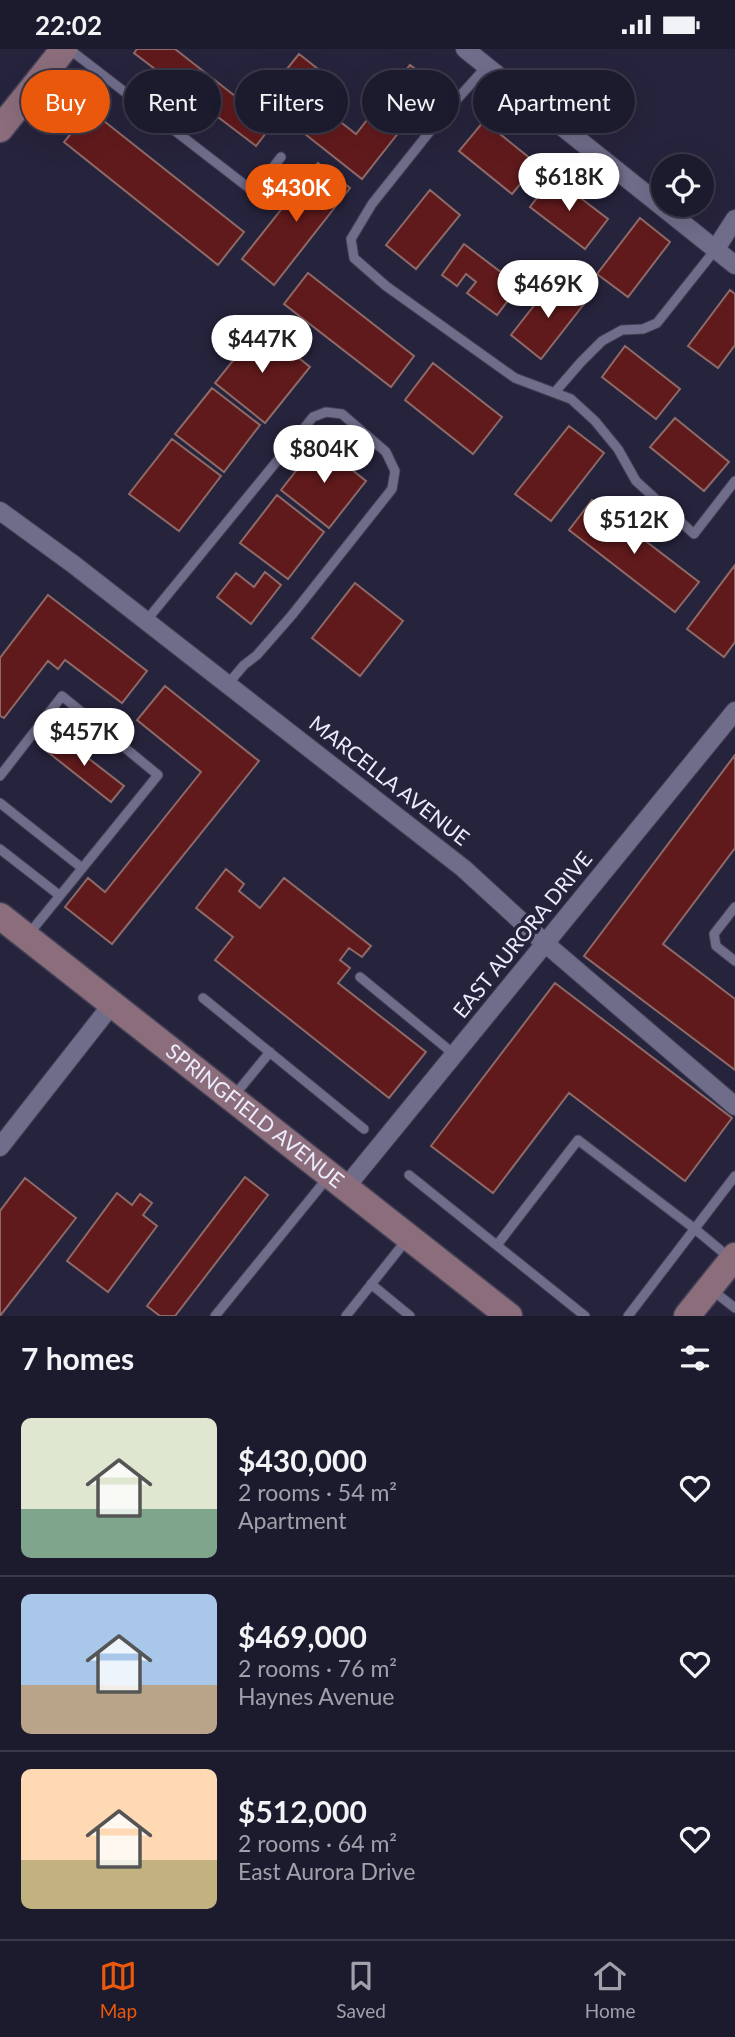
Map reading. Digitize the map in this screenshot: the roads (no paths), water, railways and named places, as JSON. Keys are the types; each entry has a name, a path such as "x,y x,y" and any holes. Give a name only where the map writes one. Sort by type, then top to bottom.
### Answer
{"main road":[{"path":"0,129 67,49"},
{"name":"SPRINGFIELD AVENUE","path":"0,916 509,1316"},
{"path":"687,1316 733,1258"}],"street":[{"path":"465,49 735,265"},
{"path":"715,250 735,219"},
{"name":"MARCELLA AVENUE","path":"0,510 340,770 463,868 546,944 735,1106"},
{"name":"EAST AURORA DRIVE","path":"338,1181 455,1055 735,711"},
{"path":"0,1147 113,1003"}],"lane":[{"path":"67,49 254,193 281,157"},
{"path":"486,67 443,115 372,204 351,239 354,258 397,293 515,378 571,399 595,421 618,449 635,481 694,534 735,481"},
{"path":"555,392 601,341 622,330 643,329 657,323 715,250"},
{"path":"146,621 313,417 326,412 342,414 386,452 395,471 391,489 292,615 228,685"},
{"path":"0,775 62,696 158,775 27,936"},
{"path":"0,803 82,868"},
{"path":"0,849 59,895"},
{"path":"735,907 714,934 716,946 735,961"},
{"path":"360,977 455,1055"},
{"path":"203,998 364,1129"},
{"path":"233,1098 270,1052"},
{"path":"497,1245 578,1140 733,1258"},
{"path":"409,1175 585,1316"},
{"path":"628,1316 735,1176"},
{"path":"215,1316 338,1181"},
{"path":"345,1316 409,1237"},
{"path":"371,1284 410,1316"},
{"path":"709,1288 735,1308"}]}
